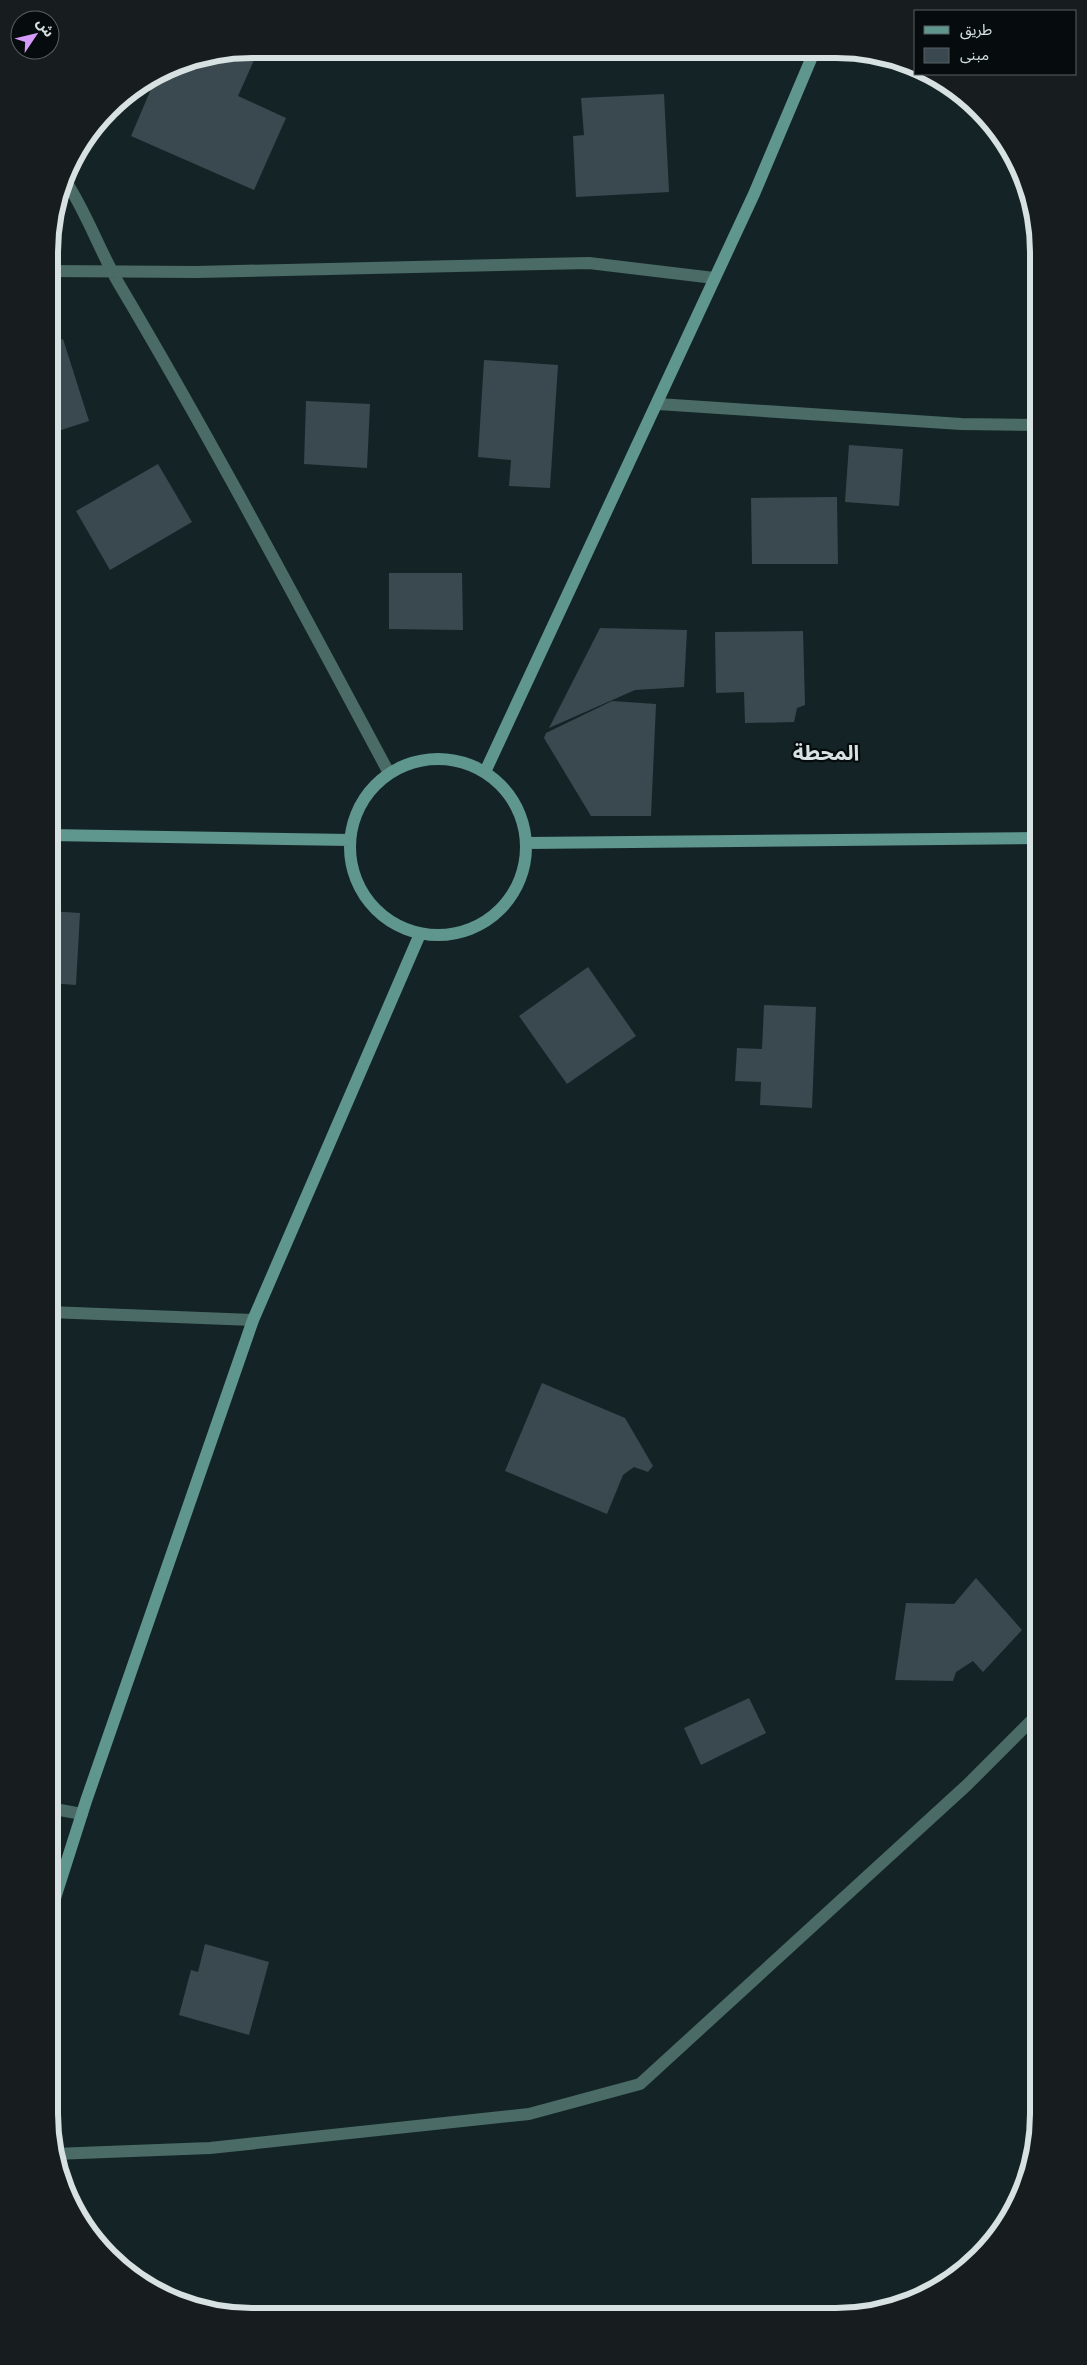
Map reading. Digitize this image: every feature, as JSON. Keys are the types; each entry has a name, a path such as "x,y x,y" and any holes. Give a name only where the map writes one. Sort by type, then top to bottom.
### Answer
{"street":[{"path":"485,772 658,404 754,194 811,58"},
{"path":"69,186 76,196 110,270 195,412 389,773"},
{"path":"58,271 196,272 589,262 714,278"},
{"path":"658,404 961,424 1030,425"},
{"path":"453,759 485,772 506,790 521,814 527,843 523,875 507,903 482,924 452,935 420,934 391,922 367,900 353,871 350,840 362,802 389,773 420,760 453,759"},
{"path":"58,835 350,840"},
{"path":"527,843 1030,838"},
{"path":"58,1889 82,1814 253,1320 420,934"},
{"path":"58,1312 253,1320"},
{"path":"62,2154 210,2148 529,2114 640,2084 968,1786 1030,1722"},
{"path":"58,1810 82,1814"}],"building":[{"path":"255,58 238,96 286,118 254,190 131,136 153,85 189,68 227,59"},
{"path":"664,94 669,192 576,197 573,136 584,135 581,98"},
{"path":"63,339 89,421 58,431 58,340"},
{"path":"484,360 558,365 550,488 509,486 511,460 478,457"},
{"path":"306,401 370,404 367,468 304,464"},
{"path":"849,445 903,449 899,506 845,502"},
{"path":"158,464 192,522 110,570 76,511"},
{"path":"837,497 838,564 752,564 751,498"},
{"path":"389,573 462,573 463,630 389,629"},
{"path":"600,628 687,630 684,687 635,690 549,728"},
{"path":"803,631 805,705 797,708 794,722 745,723 744,692 716,693 715,632"},
{"path":"612,701 656,704 651,816 591,816 544,738 546,733"},
{"path":"58,912 80,913 76,985 58,984"},
{"path":"588,967 636,1036 567,1084 519,1016"},
{"path":"764,1005 816,1007 812,1108 760,1105 761,1082 735,1081 737,1048 762,1049"},
{"path":"542,1383 625,1418 653,1466 648,1472 634,1467 623,1475 607,1514 505,1471"},
{"path":"976,1578 1022,1630 983,1672 973,1661 956,1672 953,1681 895,1680 906,1603 954,1604"},
{"path":"749,1698 766,1733 701,1765 684,1728"},
{"path":"205,1944 269,1962 249,2035 179,2015 191,1970 198,1972"}],"district":[{"name":"المحطة","path":"826,752"}]}
